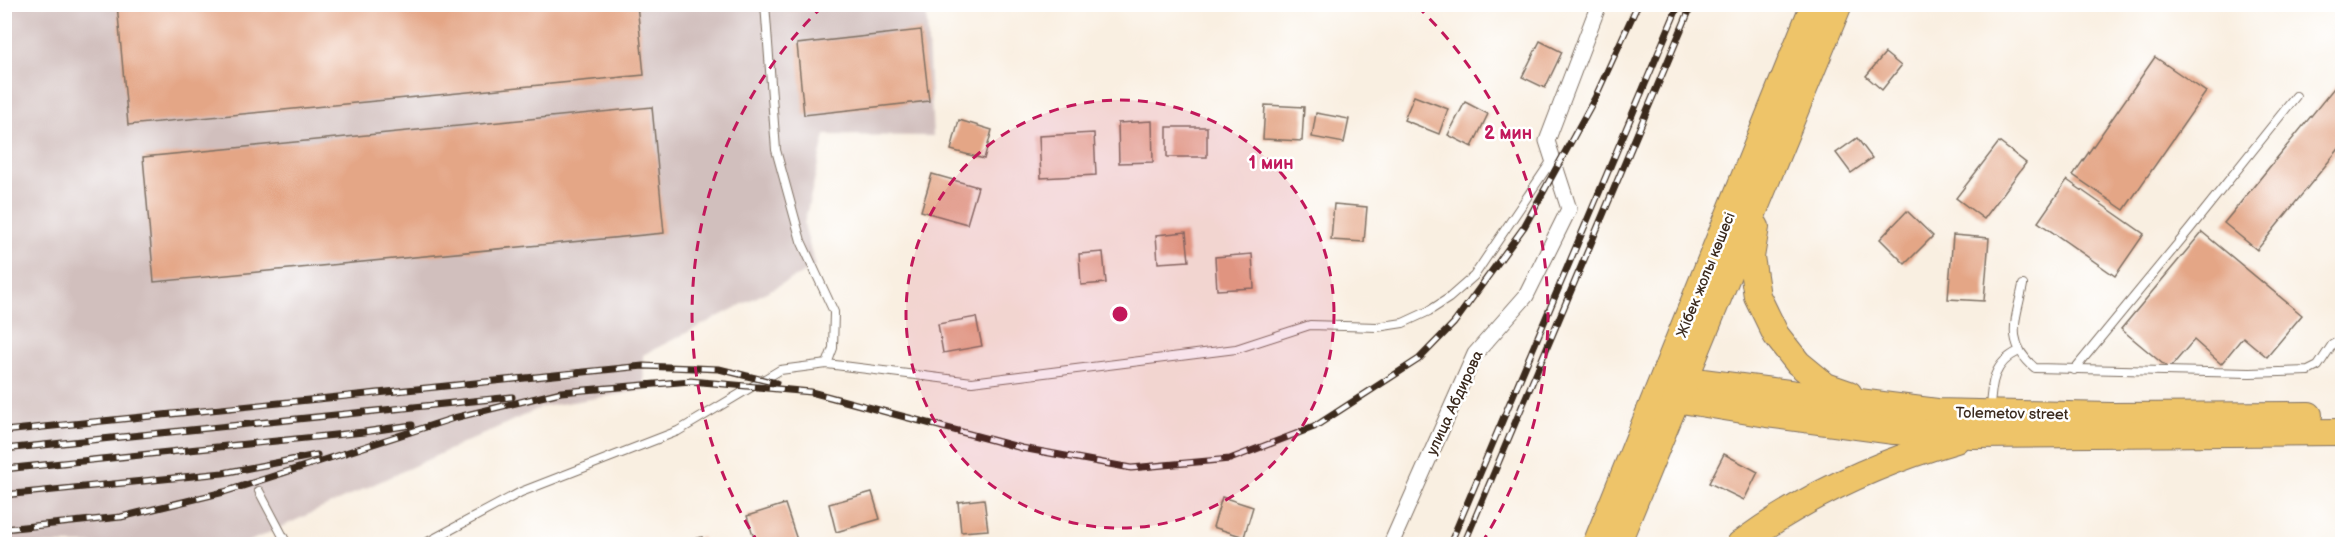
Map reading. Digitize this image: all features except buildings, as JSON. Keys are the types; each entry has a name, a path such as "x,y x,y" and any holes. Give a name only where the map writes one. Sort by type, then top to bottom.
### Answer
{"main road":[{"name":"Жібек жолы көшесі","path":"1596,544 1670,388 1814,4"},
{"path":"1617,544 1670,388 1763,188 1839,4"},
{"path":"1763,188 1751,257 1757,296 1776,335 1798,363 1826,386 1881,406"},
{"path":"1670,388 1767,414 1894,431 1971,435"},
{"name":"Tolemetov street","path":"1670,388 1937,412 2111,416 2343,415"},
{"name":"Tolemetov street","path":"1971,435 2343,432"},
{"path":"1740,544 1764,526 1830,489 1892,462 1971,435"}],"street":[{"name":"улица Абдирова","path":"1391,544 1475,354 1526,296 1569,209 1547,141 1599,4"}],"lane":[{"path":"765,4 776,150 801,241 834,312 833,348 827,364"},
{"path":"2074,370 2189,231 2296,96"},
{"path":"424,544 521,492 678,431 780,370 827,364 972,382 1236,349 1310,325 1377,327 1403,323 1436,307 1474,276 1553,158"},
{"path":"2023,285 2013,335 2019,351 2035,368 2250,373 2308,370 2318,366 2332,345 2343,339"},
{"path":"1989,413 1991,384 1994,375 2006,359 2019,351"},
{"path":"259,491 287,544"}],"shaded area":[{"path":"4,5 926,5 933,136 825,135 804,224 815,267 643,355 644,390 542,407 244,544 5,544"}],"railway":[{"path":"4,529 121,517 224,492 454,418 561,392 691,381 811,392 1022,448 1131,468 1230,459 1314,427 1419,359 1454,323 1524,227 1595,98 1638,4"},
{"path":"1450,544 1679,4"},
{"path":"1464,544 1692,4"},
{"path":"4,431 643,366 719,369 776,383"},
{"path":"4,449 512,397"},
{"path":"4,469 364,432 412,425"},
{"path":"4,495 223,473 317,455"}]}
